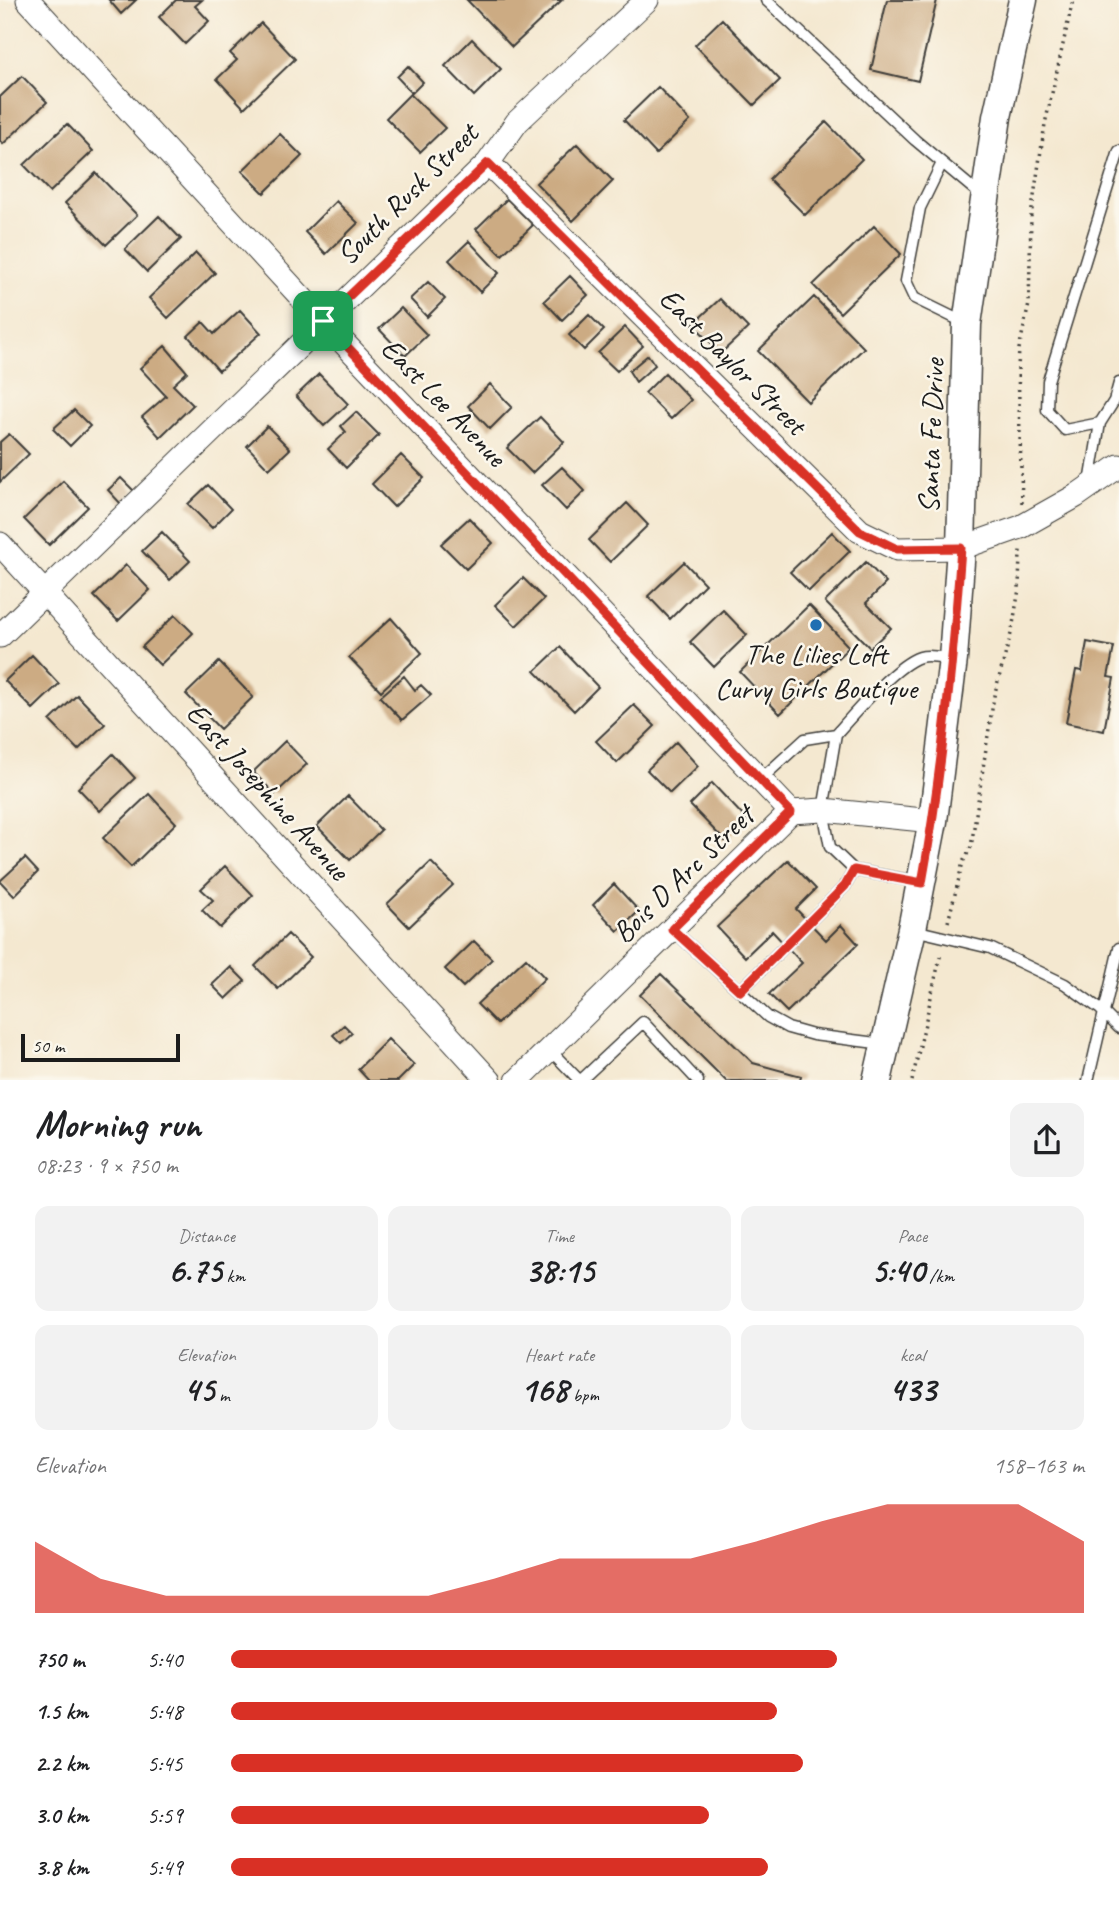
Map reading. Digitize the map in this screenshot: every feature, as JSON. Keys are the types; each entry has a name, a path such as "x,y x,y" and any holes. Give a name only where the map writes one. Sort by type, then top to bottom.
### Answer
{"street":[{"name":"East Lee Avenue","path":"28,0 323,321 791,812"},
{"name":"South Rusk Street","path":"0,636 488,163 517,122 647,0"},
{"name":"Santa Fe Drive","path":"877,1080 922,883 933,821 953,659 961,548 967,324 997,117 1023,0"},
{"name":"East Baylor Street","path":"488,163 860,531 897,549 961,548"},
{"path":"961,548 1021,527 1090,487 1119,466"},
{"name":"East Josephine Avenue","path":"0,544 490,1080"},
{"name":"Bois D Arc Street","path":"517,1080 791,812 823,810 933,821"}],"lane":[{"path":"766,0 942,163 984,198"},
{"path":"1100,423 1065,430 1047,410 1048,382 1114,185 1119,150"},
{"path":"942,163 920,208 906,281 914,298 967,324"},
{"path":"1090,487 1100,423 1114,401 1119,383"},
{"path":"922,883 854,870 830,847 823,810 836,734 878,688 913,660 923,656 953,659"},
{"path":"760,780 805,739 836,734"},
{"path":"740,991 845,886 854,870"},
{"path":"672,929 768,1017 788,1028 813,1035 886,1044"},
{"path":"912,929 990,948 1065,984 1119,1028"},
{"path":"1088,1080 1119,948"},
{"path":"549,1049 580,1080 643,1022 698,1080"}],"building":[{"path":"109,0 136,0 121,14"},
{"path":"176,0 202,0 195,6 209,21 185,44 159,17"},
{"path":"467,0 562,0 512,47"},
{"path":"887,0 937,0 918,81 871,70"},
{"path":"722,19 780,80 754,105 695,45"},
{"path":"261,23 295,59 244,108 217,79 237,60 230,53"},
{"path":"472,39 501,69 474,96 445,66"},
{"path":"408,66 423,82 412,93 397,77"},
{"path":"22,76 47,102 3,144 0,141 0,97"},
{"path":"658,87 690,121 656,154 624,120"},
{"path":"410,94 445,128 420,152 386,118"},
{"path":"826,122 862,159 805,215 769,179"},
{"path":"67,124 93,151 50,192 24,165"},
{"path":"280,134 302,156 264,193 242,171"},
{"path":"577,144 613,181 573,221 536,183"},
{"path":"96,173 137,215 106,245 65,203"},
{"path":"507,199 533,225 502,255 476,229"},
{"path":"336,201 358,223 326,254 305,232"},
{"path":"159,216 181,239 147,272 125,249"},
{"path":"874,226 901,254 840,313 813,285"},
{"path":"469,241 499,273 480,292 449,260"},
{"path":"196,253 215,273 168,318 149,298"},
{"path":"570,276 588,295 562,320 544,301"},
{"path":"428,282 445,299 427,317 410,299"},
{"path":"814,297 864,348 808,402 758,351"},
{"path":"720,299 748,328 721,353 693,324"},
{"path":"401,308 427,335 405,356 379,329"},
{"path":"240,310 261,333 219,371 188,336 203,322 214,334"},
{"path":"589,315 604,330 584,350 569,335"},
{"path":"625,327 643,346 617,371 598,353"},
{"path":"165,346 187,372 173,385 193,405 160,437 142,417 166,396 140,368"},
{"path":"648,355 655,365 636,382 629,371"},
{"path":"665,373 691,400 671,419 645,393"},
{"path":"319,374 348,404 324,426 296,396"},
{"path":"490,384 512,407 490,429 468,406"},
{"path":"74,410 90,426 70,446 53,429"},
{"path":"356,412 379,435 346,468 328,449 346,432 341,426"},
{"path":"540,417 564,442 532,473 507,448"},
{"path":"267,426 290,449 269,469 247,446"},
{"path":"9,434 29,454 0,482 0,442"},
{"path":"401,455 424,478 394,507 372,484"},
{"path":"562,467 585,491 566,510 542,485"},
{"path":"121,478 134,491 121,504 108,490"},
{"path":"63,481 88,507 49,545 24,519"},
{"path":"208,485 231,509 212,528 188,504"},
{"path":"627,503 648,525 610,562 589,540"},
{"path":"469,518 493,543 466,569 441,544"},
{"path":"162,532 190,561 170,580 142,551"},
{"path":"832,532 850,551 809,591 790,572"},
{"path":"684,562 705,584 670,619 648,596"},
{"path":"866,562 886,583 866,603 891,628 870,648 825,602"},
{"path":"126,565 150,590 118,621 94,596"},
{"path":"523,578 544,599 516,626 495,605"},
{"path":"809,605 849,647 780,714 740,672"},
{"path":"723,610 747,635 714,667 690,642"},
{"path":"175,615 193,633 160,665 142,647"},
{"path":"391,618 422,653 381,691 349,657"},
{"path":"1087,642 1114,647 1108,677 1114,678 1104,731 1066,723 1076,670 1082,671"},
{"path":"560,647 598,687 574,711 535,671"},
{"path":"32,655 59,684 33,709 5,681"},
{"path":"219,662 253,697 220,729 186,694"},
{"path":"404,676 415,690 421,685 431,695 402,720 380,697"},
{"path":"77,695 105,724 78,750 50,721"},
{"path":"634,705 655,726 617,763 596,741"},
{"path":"285,741 307,764 275,794 253,772"},
{"path":"676,742 698,766 670,793 647,770"},
{"path":"113,754 135,778 100,811 78,788"},
{"path":"712,783 747,820 725,841 690,805"},
{"path":"149,794 176,823 131,867 103,838"},
{"path":"348,796 381,830 350,860 317,826"},
{"path":"25,858 38,872 14,896 0,881"},
{"path":"788,860 816,889 796,909 826,940 841,925 858,944 787,1012 769,994 802,963 772,931 745,957 717,927"},
{"path":"431,862 453,885 409,927 387,904"},
{"path":"225,866 253,895 220,928 202,910 213,900 201,889"},
{"path":"614,884 639,911 618,931 593,905"},
{"path":"288,934 311,957 278,989 255,966"},
{"path":"474,941 492,959 463,987 445,969"},
{"path":"526,958 545,978 497,1024 477,1004"},
{"path":"231,967 245,981 226,999 212,985"},
{"path":"661,974 753,1063 801,1076 800,1080 725,1080 640,995"},
{"path":"344,1025 352,1033 341,1043 333,1035"},
{"path":"388,1039 414,1065 399,1080 368,1080 358,1069"}],"place":[{"name":"The Lilies Loft Curvy Girls Boutique","path":"816,625"}],"route":[{"path":"488,163 860,531 897,549 961,548 953,659 933,821 922,883 854,870 845,886 740,991 672,929 791,812 323,321 488,163"}]}
